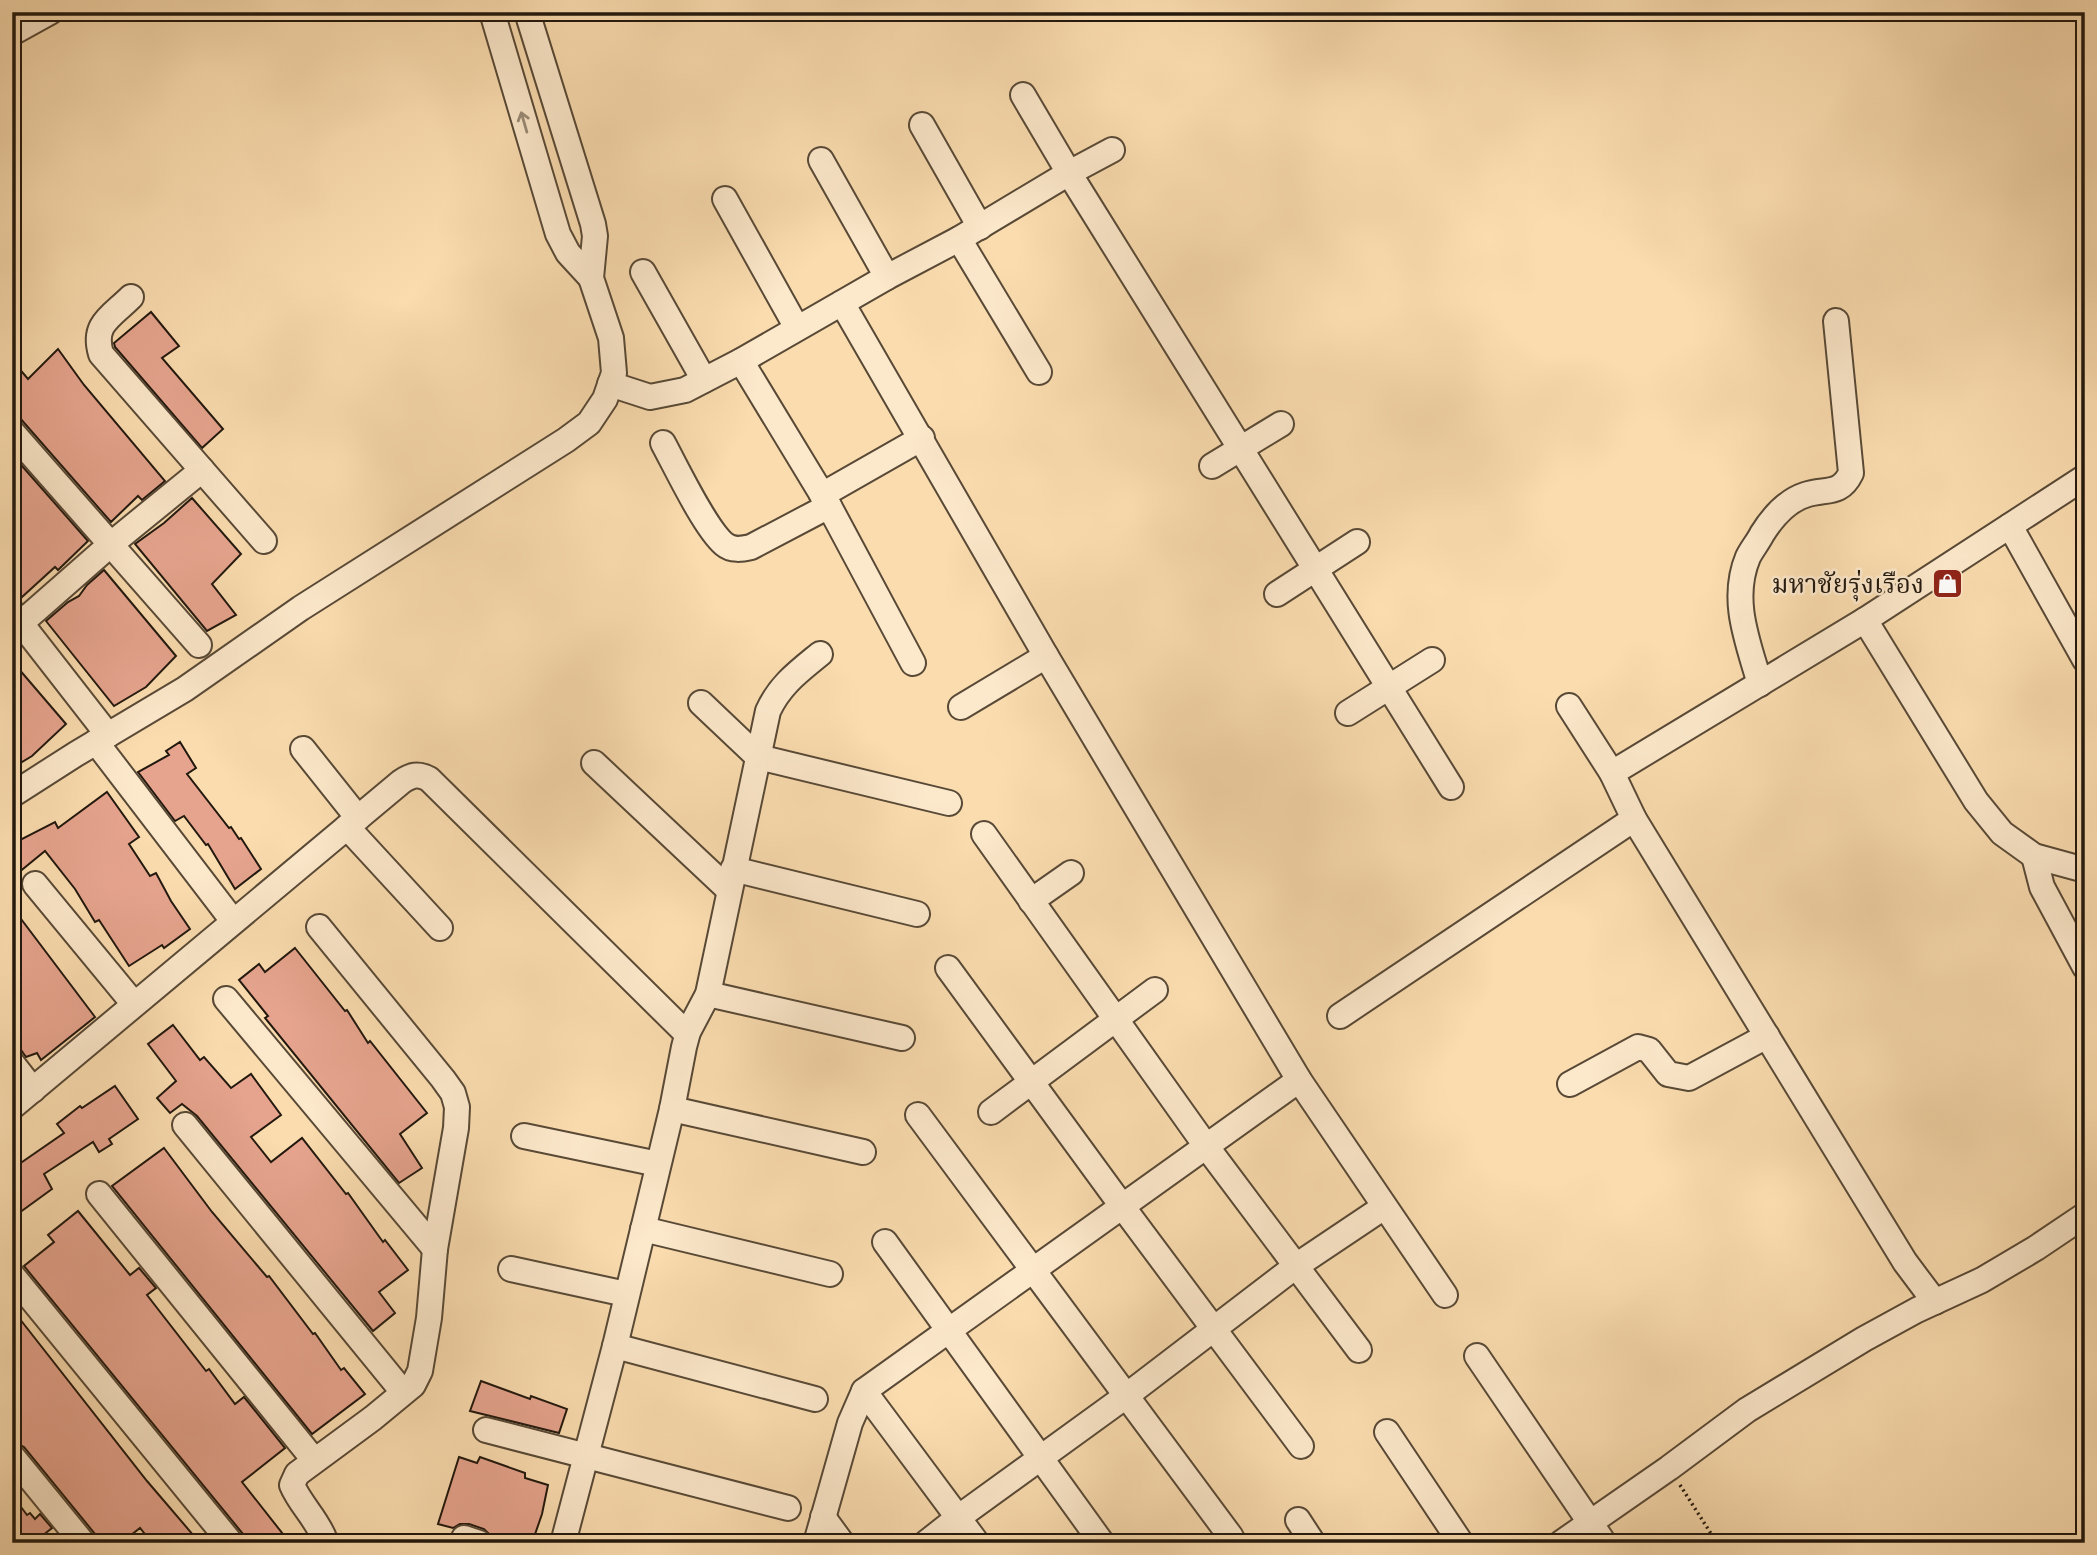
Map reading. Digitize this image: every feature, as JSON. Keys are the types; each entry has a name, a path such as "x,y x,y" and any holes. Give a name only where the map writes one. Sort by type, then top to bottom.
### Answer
{"street":[{"path":"12,33 50,12"},
{"path":"492,12 558,234 568,253 591,278"},
{"path":"12,795 185,690 301,608 566,440 589,423 605,399 614,373 611,338 591,278 595,236 593,223 527,12"},
{"path":"1023,96 1451,788"},
{"path":"922,125 980,227"},
{"path":"610,384 650,397 685,390 980,227 1112,150"},
{"path":"821,160 887,277"},
{"path":"535,162 573,163"},
{"path":"726,200 797,328"},
{"path":"958,239 1039,372"},
{"path":"643,272 704,380"},
{"path":"131,296 99,330 97,339 101,354 264,541"},
{"path":"842,303 1046,656 1299,1080 1445,1295"},
{"path":"1760,684 1741,617 1739,595 1748,558 1768,524 1788,504 1805,495 1835,490 1845,484 1851,473 1836,321"},
{"path":"741,361 825,501 914,663"},
{"path":"1212,466 1281,425"},
{"path":"663,443 712,528 725,545 738,550 751,547 922,438"},
{"path":"16,444 199,645"},
{"path":"202,470 15,622 233,921"},
{"path":"1612,773 1865,620 2085,477"},
{"path":"2010,526 2085,660"},
{"path":"1277,594 1357,542"},
{"path":"1865,620 1976,801 2002,832 2034,856 2085,870"},
{"path":"563,1543 615,1346 688,1032 708,994 768,711 775,695 787,681 820,654"},
{"path":"961,707 1046,656"},
{"path":"1348,713 1432,660"},
{"path":"701,703 758,757 949,803"},
{"path":"1569,706 1612,773 1634,818 1905,1262 1935,1302"},
{"path":"303,749 353,822 440,928"},
{"path":"594,763 731,880 917,914"},
{"path":"12,1107 410,776 420,775 429,779 688,1032"},
{"path":"1340,1016 1634,818"},
{"path":"984,834 1206,1146 1359,1350"},
{"path":"2034,856 2042,887 2085,967"},
{"path":"1031,901 1072,873"},
{"path":"35,884 134,1004"},
{"path":"319,927 453,1093 457,1107 420,1371 413,1385 297,1474 292,1485 298,1498 319,1526 324,1538 322,1543"},
{"path":"948,968 1301,1446"},
{"path":"990,1112 1155,990"},
{"path":"708,994 902,1038"},
{"path":"226,999 435,1249"},
{"path":"1570,1084 1638,1047 1649,1050 1668,1074 1689,1078 1767,1036"},
{"path":"12,1063 33,1090"},
{"path":"816,1543 850,1423 864,1391 1299,1080"},
{"path":"672,1109 863,1152"},
{"path":"918,1115 1231,1537"},
{"path":"184,1125 403,1392"},
{"path":"524,1136 658,1164"},
{"path":"99,1194 314,1460"},
{"path":"926,1543 1215,1330 1296,1266 1384,1206"},
{"path":"1561,1543 1748,1410 1864,1339 1982,1280 2085,1215"},
{"path":"643,1229 830,1274"},
{"path":"885,1241 1102,1543"},
{"path":"511,1269 626,1294"},
{"path":"12,1275 231,1543"},
{"path":"615,1346 815,1399"},
{"path":"1478,1356 1604,1543"},
{"path":"864,1391 977,1543"},
{"path":"486,1430 788,1508"},
{"path":"1387,1432 1461,1543"},
{"path":"12,1456 83,1543"},
{"path":"823,1517 842,1543"},
{"path":"1298,1520 1312,1543"}],"path":[{"path":"1669,1468 1717,1543"}],"building":[{"path":"151,312 179,346 162,358 223,429 202,448 115,347 114,343"},
{"path":"58,349 84,385 165,481 142,500 138,496 111,522 12,409 12,360 28,379"},
{"path":"15,458 88,541 58,570 55,567 22,597 12,585 12,461"},
{"path":"192,498 241,554 212,584 236,615 207,631 135,544"},
{"path":"104,570 176,656 146,687 114,706 46,621 79,596"},
{"path":"12,661 66,724 32,756 12,768"},
{"path":"180,742 196,768 187,774 229,828 241,838 261,869 235,889 208,844 206,845 184,816 175,821 138,772 169,755 166,751"},
{"path":"107,792 139,837 129,844 150,876 156,873 190,929 164,948 162,945 129,966 99,920 95,922 75,889 45,851 12,878 12,844 55,822 58,828"},
{"path":"12,907 95,1017 41,1060 37,1053 26,1057 12,1037"},
{"path":"295,948 345,1011 347,1010 368,1043 370,1041 427,1113 400,1134 422,1168 399,1183 265,1018 268,1016 239,980 259,964 265,972"},
{"path":"173,1025 200,1060 204,1057 231,1088 251,1074 281,1115 251,1137 271,1162 302,1138 408,1270 379,1292 395,1313 373,1331 197,1116 182,1104 170,1113 157,1098 176,1081 148,1044"},
{"path":"115,1086 138,1119 109,1139 112,1144 99,1152 93,1142 44,1174 52,1189 12,1218 12,1169 64,1133 57,1124 80,1106 82,1108"},
{"path":"164,1148 212,1212 267,1277 269,1276 313,1334 315,1333 341,1370 344,1368 365,1394 312,1434 112,1186"},
{"path":"78,1211 130,1275 139,1268 156,1288 147,1295 206,1371 209,1369 235,1404 244,1397 285,1448 242,1482 290,1543 246,1543 243,1534 24,1266 54,1242 48,1235"},
{"path":"12,1309 147,1481 194,1536 185,1543 152,1543 140,1528 121,1543 98,1543 95,1534 24,1447 12,1441"},
{"path":"481,1381 567,1409 559,1433 470,1411"},
{"path":"459,1457 477,1463 480,1457 525,1473 525,1478 548,1485 532,1543 510,1536 507,1540 491,1536 484,1529 469,1524 460,1524 453,1528 438,1524"},
{"path":"12,1495 27,1515 30,1513 35,1519 40,1514 52,1528 33,1543 12,1543"}],"place":[{"name":"มหาชัยรุ่งเรือง","path":"1947,584"}]}
